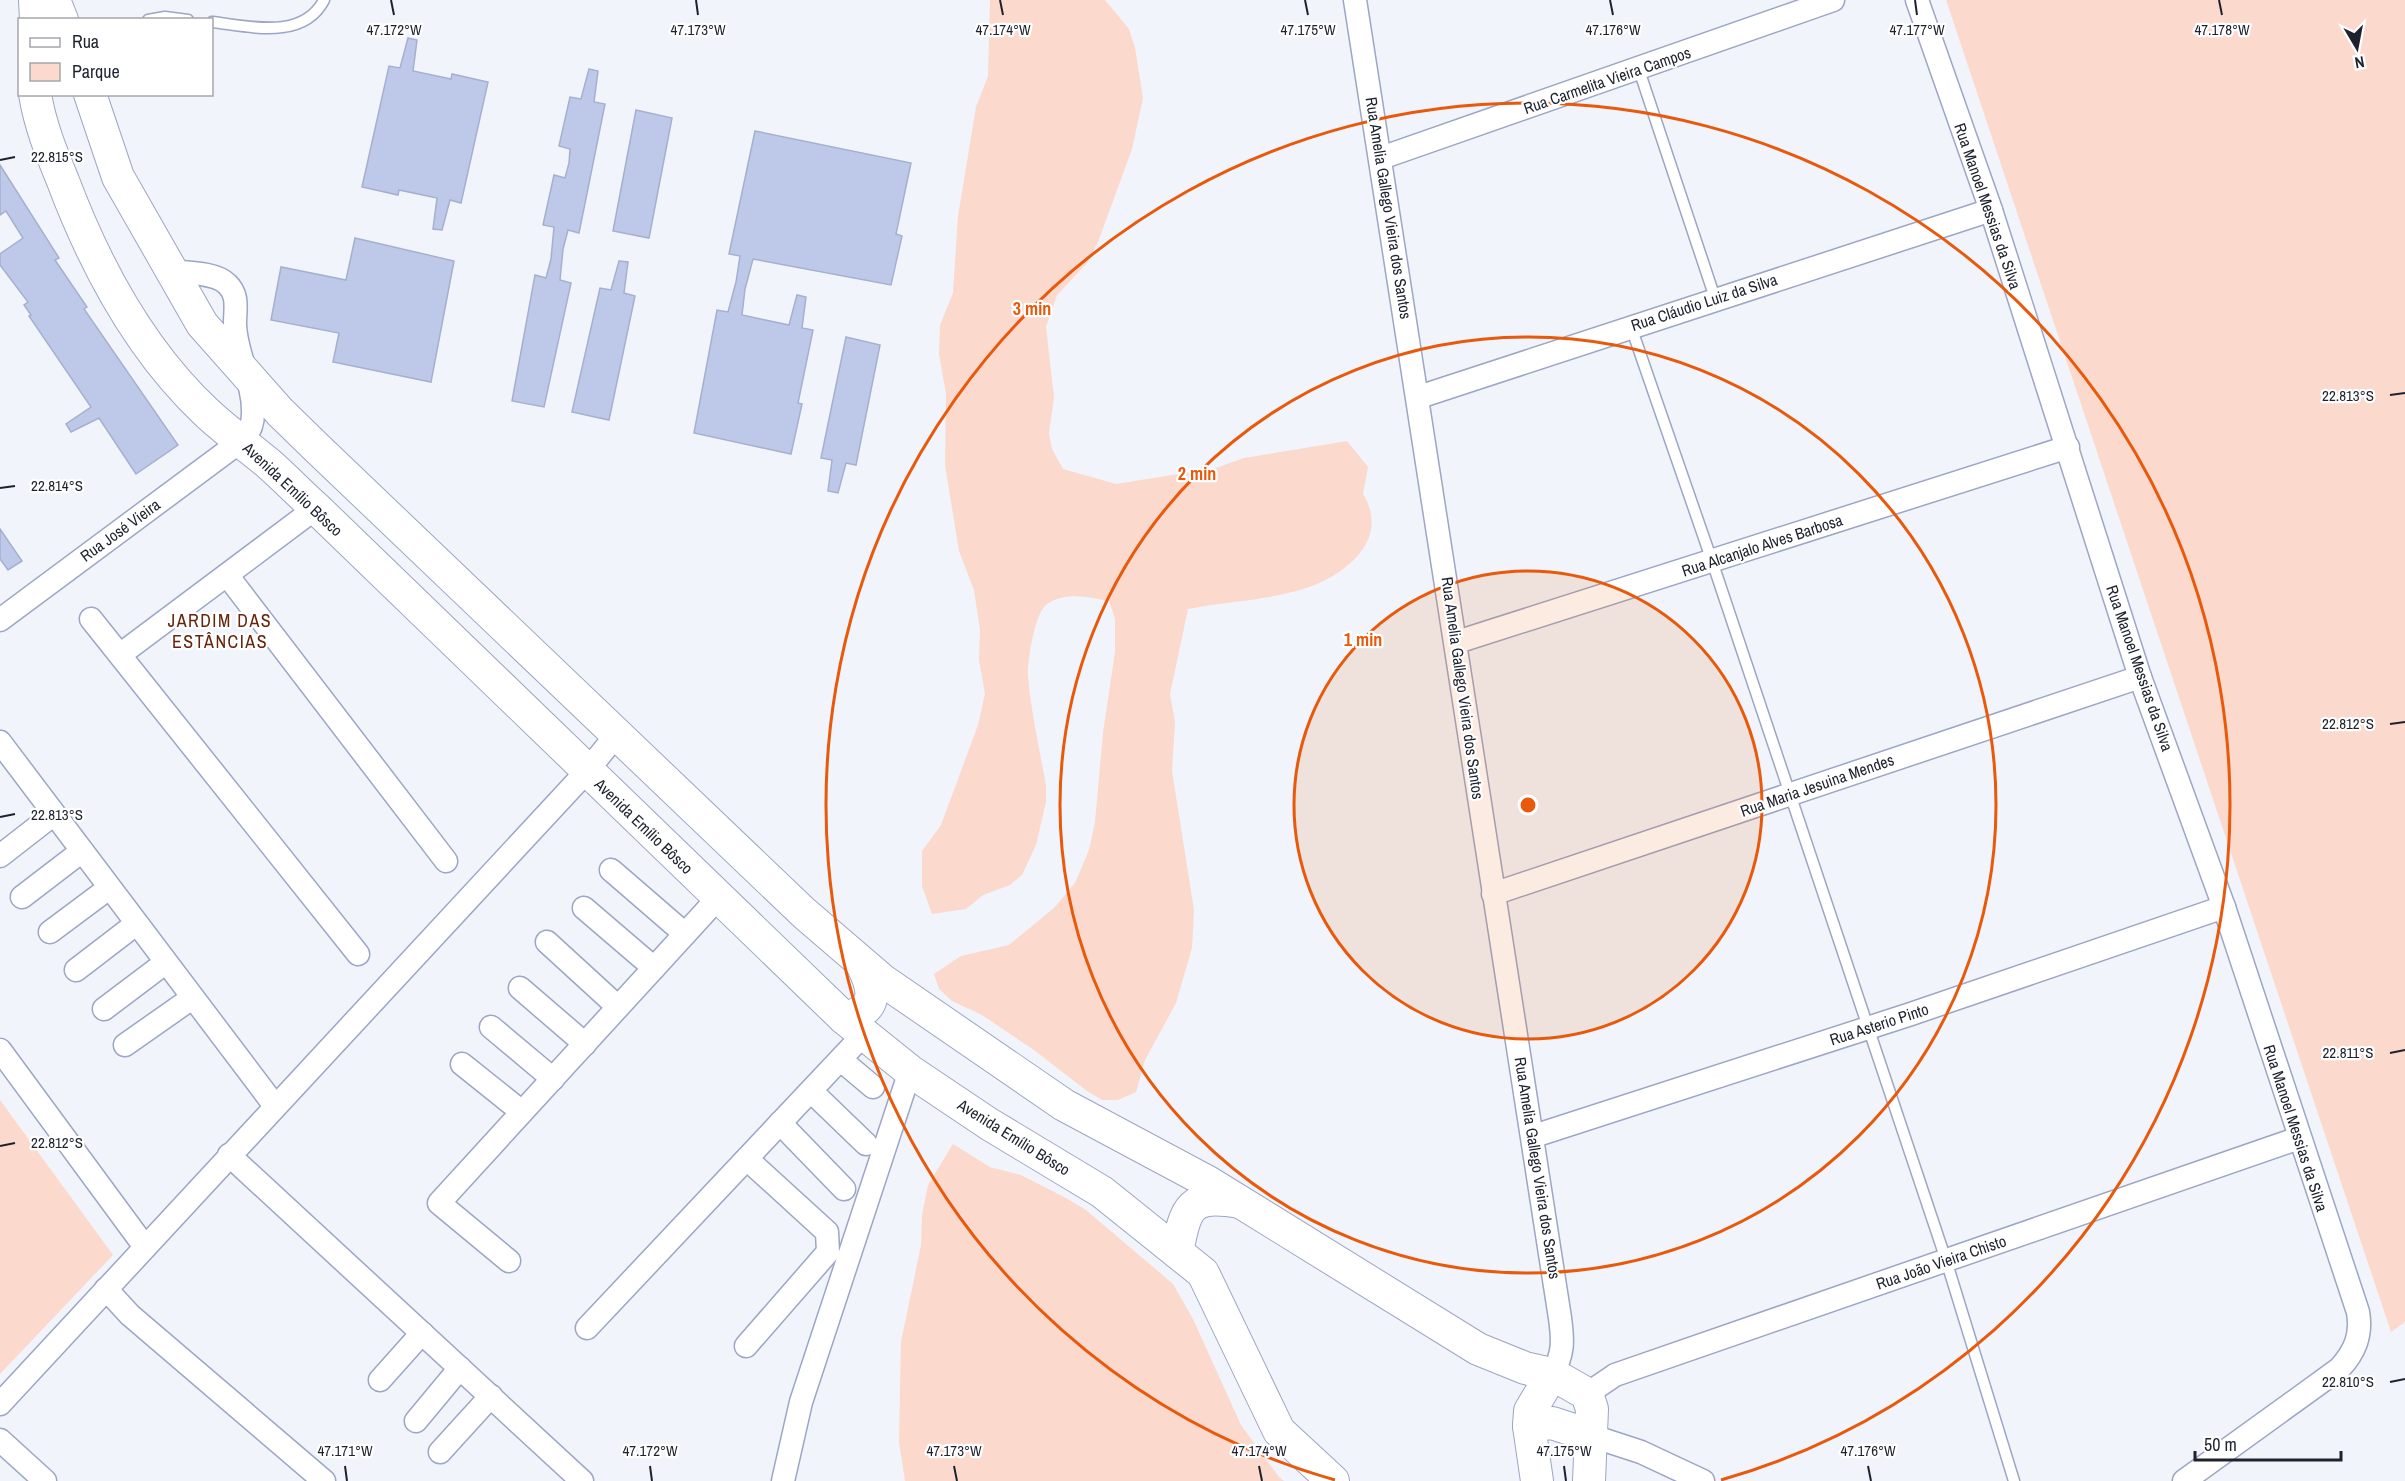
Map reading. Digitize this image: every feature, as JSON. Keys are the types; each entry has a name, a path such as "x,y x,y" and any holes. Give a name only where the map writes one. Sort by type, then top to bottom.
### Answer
{"main road":[{"path":"35,0 36,18"},
{"path":"54,0 61,18"},
{"path":"73,96 202,324 246,374 310,442 804,913 862,964 945,1025 1074,1109 1240,1202 1478,1349 1525,1368 1552,1374 1571,1382 1587,1394 1592,1409 1589,1481"},
{"path":"91,96 118,177"},
{"name":"Avenida Emílio Bôsco","path":"38,101 77,218 104,275 135,328 165,368 206,412 316,508 718,898 854,1026 910,1071 989,1124 1102,1192 1203,1273 1279,1431 1333,1481"},
{"path":"854,1026 872,1000 870,980 862,964"},
{"path":"1177,1252 1184,1219 1191,1207 1213,1197 1240,1202"},
{"path":"1537,1481 1529,1426 1530,1411 1552,1374"},
{"path":"1529,1426 1552,1423 1592,1436"}],"street":[{"name":"Rua Amelia Gallego Vieira dos Santos","path":"1355,0 1457,642 1493,894 1534,1136 1563,1347 1560,1361 1552,1374"},
{"name":"Rua Carmelita Vieira Campos","path":"1381,158 1639,70 1833,0"},
{"name":"Rua Manoel Messias da Silva","path":"1917,0 1991,210 2140,676 2223,907 2358,1312 2359,1336 2348,1359 2339,1370 2184,1481"},
{"name":"Rua Cláudio Luiz da Silva","path":"1419,397 1715,298 1991,210"},
{"path":"170,271 216,278 226,282 236,298 236,337 252,397 253,421 250,432 241,441"},
{"name":"Rua José Vieira","path":"0,620 241,441"},
{"name":"Rua Alcanjalo Alves Barbosa","path":"1457,642 2068,447"},
{"path":"121,654 316,508"},
{"path":"227,575 446,861"},
{"path":"91,619 358,954"},
{"name":"Rua Maria Jesuina Mendes","path":"1493,894 2140,676"},
{"path":"0,1404 587,771 617,734"},
{"path":"2,750 54,814 275,1106"},
{"path":"0,856 54,814"},
{"path":"22,897 82,851"},
{"path":"611,870 685,934"},
{"path":"50,932 109,888"},
{"path":"509,1261 439,1203 718,898"},
{"name":"Rua Asterio Pinto","path":"1534,1136 1868,1028 2223,907"},
{"path":"584,908 654,968"},
{"path":"76,970 136,924"},
{"path":"547,942 618,1007"},
{"path":"104,1009 165,963"},
{"path":"520,987 585,1044"},
{"path":"125,1045 192,998"},
{"path":"587,1328 841,1060 854,1026"},
{"path":"491,1028 553,1079"},
{"path":"0,1050 145,1247"},
{"path":"841,1060 873,1087"},
{"path":"462,1064 522,1112"},
{"path":"783,1481 801,1402 910,1071"},
{"path":"811,1091 866,1143"},
{"path":"780,1123 844,1189"},
{"name":"Rua João Vieira Chisto","path":"1587,1394 1615,1375 2299,1138"},
{"path":"229,1155 582,1481"},
{"path":"746,1346 828,1252 827,1232 747,1159"},
{"path":"106,1289 130,1315 324,1481"},
{"path":"380,1380 422,1333"},
{"path":"416,1421 460,1368"},
{"path":"440,1452 491,1396"},
{"path":"1592,1436 1641,1452 1702,1481"},
{"path":"0,1440 45,1481"}],"lane":[{"path":"213,22 284,28 303,22 320,8 324,0"},
{"path":"1639,70 1715,298"},
{"path":"1631,326 1946,1260 2014,1481"}],"green space":[{"path":"990,0 1105,0 1129,29 1135,48 1143,98 1132,149 1098,242 1087,263 1057,295 1046,327 1054,397 1049,433 1052,449 1063,469 1116,484 1216,468 1244,458 1347,441 1368,467 1363,494 1371,515 1370,535 1363,549 1347,566 1327,579 1306,588 1259,599 1188,609 1170,694 1175,722 1172,771 1194,910 1192,948 1176,1003 1145,1060 1136,1092 1118,1100 1102,1100 982,1015 952,1001 939,989 934,974 961,956 1009,945 1054,908 1075,883 1089,850 1095,822 1103,733 1115,652 1115,619 1109,601 1076,596 1060,598 1046,605 1035,627 1030,649 1028,676 1033,718 1046,786 1046,802 1036,845 1022,875 1010,885 983,895 966,909 932,914 922,886 922,851 941,825 978,725 985,694 979,660 980,630 974,590 959,551 945,465 946,394 939,354 940,325 953,293 958,216 976,107 988,76"},
{"path":"1946,0 2405,0 2405,1322 2391,1332"},
{"path":"0,1100 113,1255 0,1374"},
{"path":"953,1144 990,1167 1021,1175 1086,1210 1173,1284 1193,1319 1241,1425 1284,1481 905,1481 899,1442 901,1342 921,1245 922,1215 928,1185"}],"building":[{"path":"408,38 417,40 413,71 451,79 452,74 488,82 461,203 450,200 442,230 433,229 437,198 399,190 398,195 362,187 389,66 400,68"},
{"path":"589,69 598,71 594,102 605,104 579,233 568,230 563,249 560,280 571,283 544,407 512,401 535,275 546,278 551,259 554,227 543,225 554,175 565,178 569,163 570,149 559,146 570,97 581,99"},
{"path":"636,110 672,118 649,238 613,231"},
{"path":"755,131 911,163 896,234 902,236 891,285 753,259 745,289 742,315 789,325 797,295 806,297 802,328 813,330 798,403 802,404 791,454 694,433 717,310 728,312 736,282 740,256 729,254"},
{"path":"0,165 59,258 55,260 87,307 84,309 178,445 136,474 99,418 71,432 66,424 91,407 29,316 31,315 24,305 28,302 0,265 0,254 23,238 6,211 0,215"},
{"path":"355,238 454,261 431,382 333,362 339,333 271,320 281,267 346,280"},
{"path":"619,261 628,262 624,293 635,296 609,420 572,412 600,288 611,290"},
{"path":"846,337 880,345 856,465 846,463 838,493 828,491 832,460 821,458"},
{"path":"0,529 22,561 8,570 0,559"}],"district":[{"name":"JARDIM DAS ESTÂNCIAS","path":"220,630"}]}
